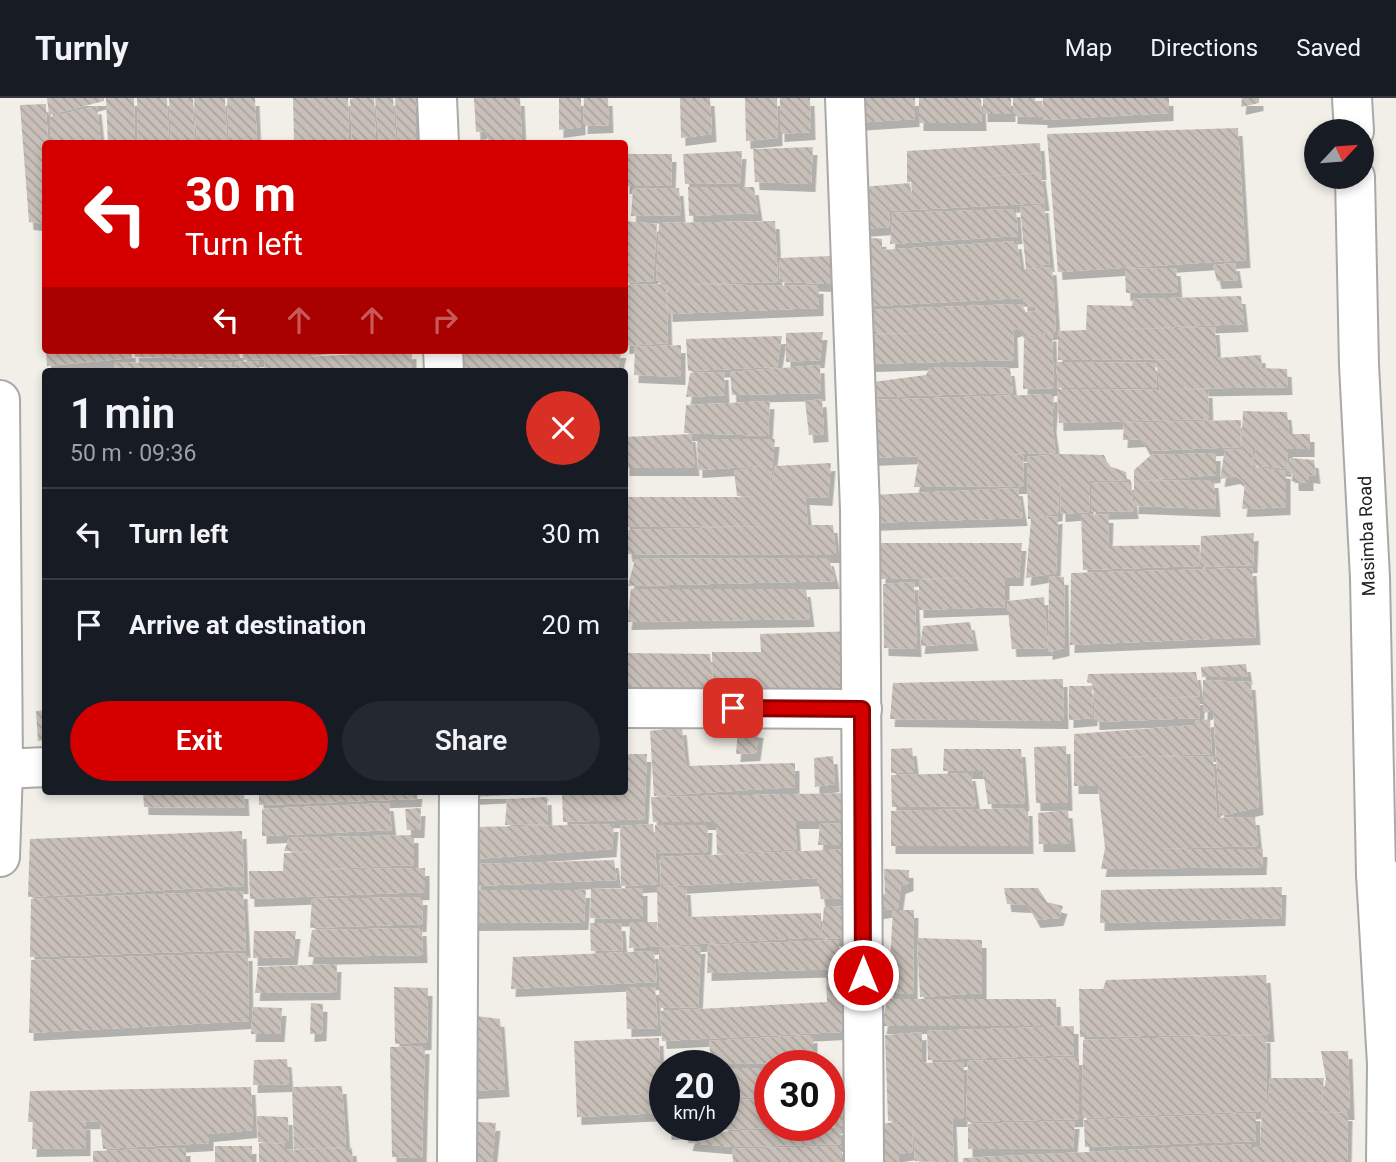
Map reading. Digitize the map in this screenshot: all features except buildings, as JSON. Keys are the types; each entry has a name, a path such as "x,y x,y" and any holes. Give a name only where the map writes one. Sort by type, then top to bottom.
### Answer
{"street":[{"path":"437,98 439,140"},
{"path":"845,98 860,510 864,1162"},
{"path":"1352,98 1353,119"},
{"name":"Masimba Road","path":"1355,189 1359,365 1386,879 1386,1162"},
{"path":"0,400 4,769 0,857"},
{"path":"628,708 862,709"},
{"path":"4,769 42,767"},
{"path":"457,1162 459,795"}],"route":[{"path":"733,708 862,709 863,975"}]}
